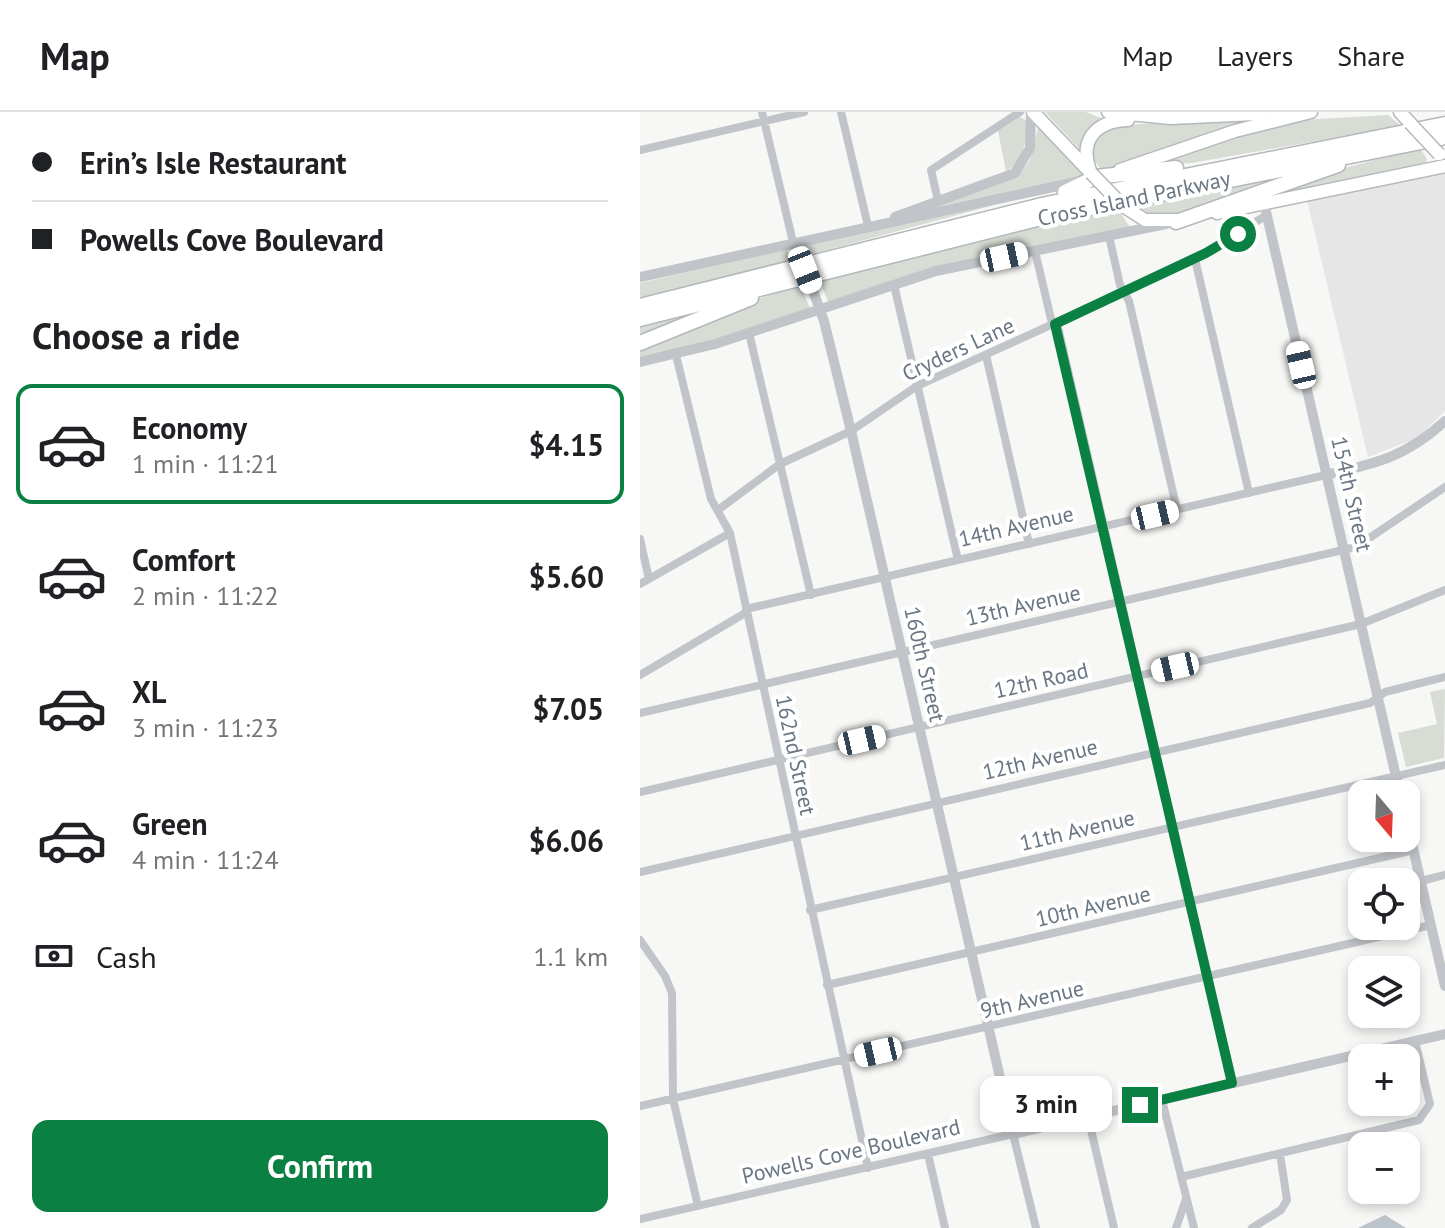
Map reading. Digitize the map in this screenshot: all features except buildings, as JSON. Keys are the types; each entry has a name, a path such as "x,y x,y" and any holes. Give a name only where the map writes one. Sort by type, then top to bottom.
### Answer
{"highway":[{"path":"1176,222 1307,174 1444,133"},
{"name":"Cross Island Parkway","path":"640,306 933,230 1252,160 1444,133"},
{"name":"Cross Island Parkway","path":"640,319 820,271 1130,198 1444,133"},
{"path":"933,230 1063,193 1094,175 1252,160"},
{"path":"640,343 820,271"}],"main road":[{"path":"1032,112 1123,206 1142,219 1176,222 1265,209 1443,160 1400,112"},
{"path":"1108,112 1171,118"},
{"path":"1094,175 1087,143 1099,126 1120,120 1296,112"},
{"path":"1094,175 1246,127 1311,112"}],"street":[{"path":"640,150 763,117 804,112"},
{"path":"841,112 868,226"},
{"path":"938,201 931,170 1020,112"},
{"path":"640,277 796,247 868,226 1019,169 1031,144 1032,112"},
{"name":"160th Street","path":"763,117 796,247 821,309 851,431 1036,1228"},
{"path":"868,226 1094,175"},
{"name":"Cryders Lane","path":"718,510 780,464 851,431 917,386 1195,259 1265,209"},
{"name":"154th Street","path":"1265,209 1397,780"},
{"path":"640,362 676,355 749,333 936,271 1176,222"},
{"path":"1109,236 1129,301 1177,510"},
{"path":"1035,251 1121,601 1232,1083"},
{"path":"1195,259 1249,493"},
{"path":"894,285 958,560"},
{"path":"749,333 811,595"},
{"name":"162nd Street","path":"676,355 711,499 730,533 868,1168"},
{"path":"986,355 1029,544"},
{"name":"14th Avenue","path":"640,675 746,611 1387,460 1422,443 1445,421"},
{"name":"13th Avenue","path":"640,713 1356,547 1445,487"},
{"path":"640,584 730,533"},
{"path":"640,539 649,579"},
{"name":"12th Road","path":"640,792 1361,624 1445,590"},
{"name":"12th Avenue","path":"640,872 1372,702 1385,692 1445,677"},
{"name":"11th Avenue","path":"810,910 1445,765"},
{"name":"10th Avenue","path":"827,985 1405,852"},
{"path":"1414,852 1445,986"},
{"path":"1421,881 1445,875"},
{"name":"9th Avenue","path":"640,1106 1431,925"},
{"path":"640,940 665,976 672,993 673,1099 698,1206"},
{"name":"Powells Cove Boulevard","path":"640,1219 1445,1034"},
{"path":"1181,1177 1419,1120 1430,1104 1415,1041"},
{"path":"1162,1100 1194,1228"},
{"path":"1088,1117 1114,1228"},
{"path":"928,1154 945,1228"},
{"path":"1252,1228 1281,1210 1287,1200 1280,1154"},
{"path":"1176,1228 1186,1198"}],"shaded area":[{"path":"1045,112 1086,112 1103,119 1081,151"},
{"path":"1388,115 1401,126 1192,163 1145,165 1239,133 1301,120"},
{"path":"1020,117 1027,121 1023,150 1017,162 1006,171 998,131"},
{"path":"1243,121 1244,124 1103,172 1090,155 1099,129 1153,123"},
{"path":"1039,124 1087,176 918,211 1019,175 1030,160"},
{"path":"1420,148 1427,159 1426,163 1252,200 1322,174"},
{"path":"1319,168 1183,213 1148,215 1133,204"},
{"path":"1445,172 1445,411 1417,438 1368,457 1307,200"},
{"path":"998,204 809,255 806,245"},
{"path":"1117,208 1130,227 828,302 820,281 866,265"},
{"path":"787,249 790,260 640,301 640,283"},
{"path":"799,283 810,308 701,344 640,358 640,346"},
{"path":"730,301 640,339 640,325"},
{"path":"1445,689 1444,758 1406,767 1398,733 1437,724 1430,692"},
{"path":"1385,1215 1406,1228 1358,1228"}],"route":[{"path":"1140,1105 1232,1083 1055,324 1219,247 1238,234"}]}
